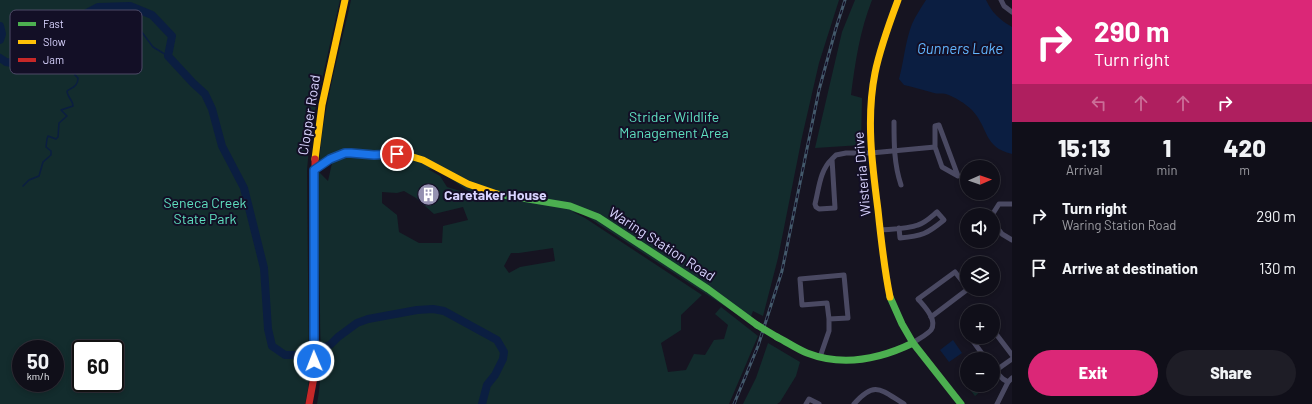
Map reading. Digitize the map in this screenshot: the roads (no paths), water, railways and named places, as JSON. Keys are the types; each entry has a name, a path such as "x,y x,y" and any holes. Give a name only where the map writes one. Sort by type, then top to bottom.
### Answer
{"street":[{"name":"Clopper Road","path":"309,404 314,377 314,170 316,142 320,110 345,0"},
{"name":"Wisteria Drive","path":"898,0 882,44 875,74 871,111 871,153 887,287 896,311 913,343"},
{"path":"1001,0 1004,6 1012,12"},
{"path":"894,122 894,151 896,170 901,185"},
{"path":"939,125 958,176 942,167 935,147 935,126 939,125"},
{"path":"832,159 835,208 819,209 816,207 816,204 823,170 827,164 832,159 836,155 935,147"},
{"name":"Waring Station Road","path":"314,170 330,159 345,153 374,155 403,154 420,158 470,185 484,190 564,204 585,210 605,221 702,285 757,325 805,352 820,357 839,360 873,358 913,343"},
{"path":"996,208 999,204 1012,204"},
{"path":"880,230 899,228 918,226 937,212 944,220 931,231 916,236 900,238 899,228"},
{"path":"1000,231 1012,240"},
{"path":"960,278 955,272 918,299 931,317 932,325 931,330 913,343 961,404"},
{"path":"820,357 829,332 827,303 802,306 800,279 844,275 848,318 829,319"},
{"path":"931,317 960,294"},
{"path":"1000,339 1012,355"},
{"path":"1000,366 1012,359"},
{"path":"997,404 1010,380 1003,379 1000,376"},
{"path":"854,404 870,390 875,388 880,389 904,404"},
{"path":"806,404 810,399 819,404"}],"water":[{"name":"Gunners Lake","path":"926,0 986,0 997,16 1012,27 1012,154 996,147 991,142 977,117 964,103 946,94 935,93 904,85 899,79 912,24"},
{"path":"953,340 961,352 949,362 940,350"}],"waterway":[{"path":"92,10 98,7 130,6 140,10"},
{"path":"142,11 152,15 172,36 168,56 205,94 212,109 222,146 244,188 264,268 268,329 272,346 285,355 295,355 330,345 357,323 368,319 417,310 433,309 444,311 497,340 504,352 503,359 495,375 487,385 482,404"},
{"path":"0,26 2,34 0,40"},
{"path":"142,32 153,47 168,56"},
{"path":"0,58 10,63"},
{"path":"23,186 29,180 39,176 43,162 51,155 51,151 46,147 47,139 48,136 56,139 58,137 59,123 67,116 61,110 73,106 67,91 76,85 78,81 78,78 75,74"}],"railway":[{"path":"734,404 758,346 782,271 819,90 845,0"}],"place":[{"name":"Caretaker House","path":"428,195"}],"park label":[{"name":"Strider Wildlife Management Area","path":"674,126"},
{"name":"Seneca Creek State Park","path":"205,212"}]}
